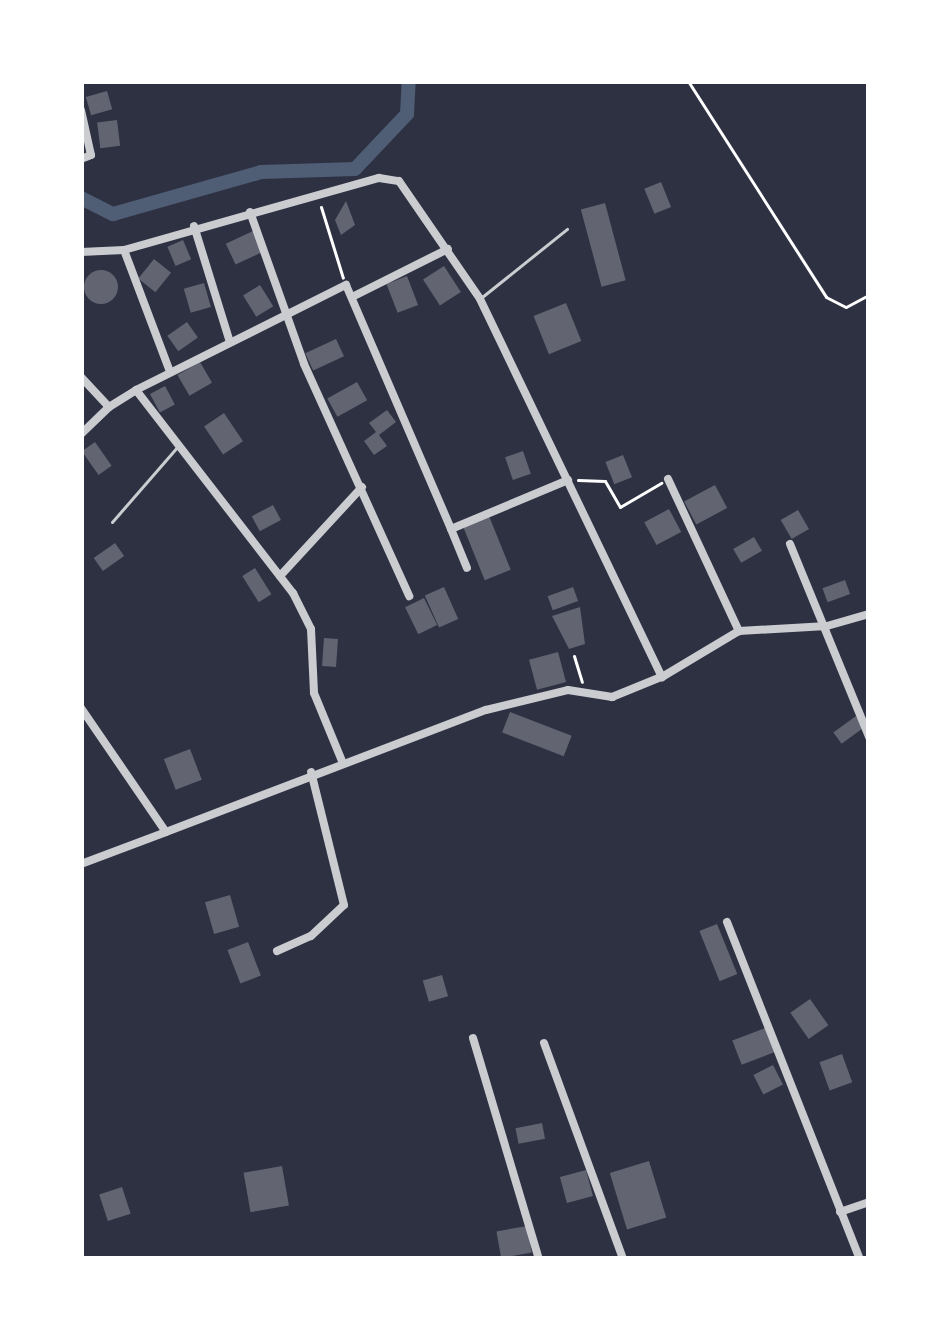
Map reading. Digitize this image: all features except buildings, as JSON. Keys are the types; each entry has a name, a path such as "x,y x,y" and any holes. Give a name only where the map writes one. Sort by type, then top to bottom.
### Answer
{"street":[{"path":"81,110 91,155 81,160"},
{"path":"81,253 124,250 194,226 319,201 389,177 409,190 480,298 662,677"},
{"path":"250,212 287,311 409,596"},
{"path":"194,226 230,342"},
{"path":"354,296 448,249"},
{"path":"124,250 170,373"},
{"path":"81,434 136,390 346,285 466,568"},
{"path":"81,377 109,407"},
{"path":"136,390 280,576 311,629 314,693 342,761"},
{"path":"668,479 739,632"},
{"path":"451,529 568,480"},
{"path":"280,576 362,487"},
{"path":"790,544 869,737"},
{"path":"81,864 311,772 486,710 584,689 612,697 662,677 739,632 827,626 869,614"},
{"path":"81,708 166,832"},
{"path":"277,951 311,936 344,905 311,772"},
{"path":"727,922 860,1259"},
{"path":"473,1038 539,1259"},
{"path":"544,1043 623,1259"},
{"path":"840,1212 869,1202"}],"lane":[{"path":"480,298 567,229"},
{"path":"112,522 179,445"}],"path":[{"path":"688,81 826,297 846,307 869,295"},
{"path":"319,201 346,285"},
{"path":"568,480 605,481 620,507 668,479"},
{"path":"574,656 584,689"}],"waterway":[{"path":"81,198 113,214 261,172 355,169 407,114 409,81"}]}
